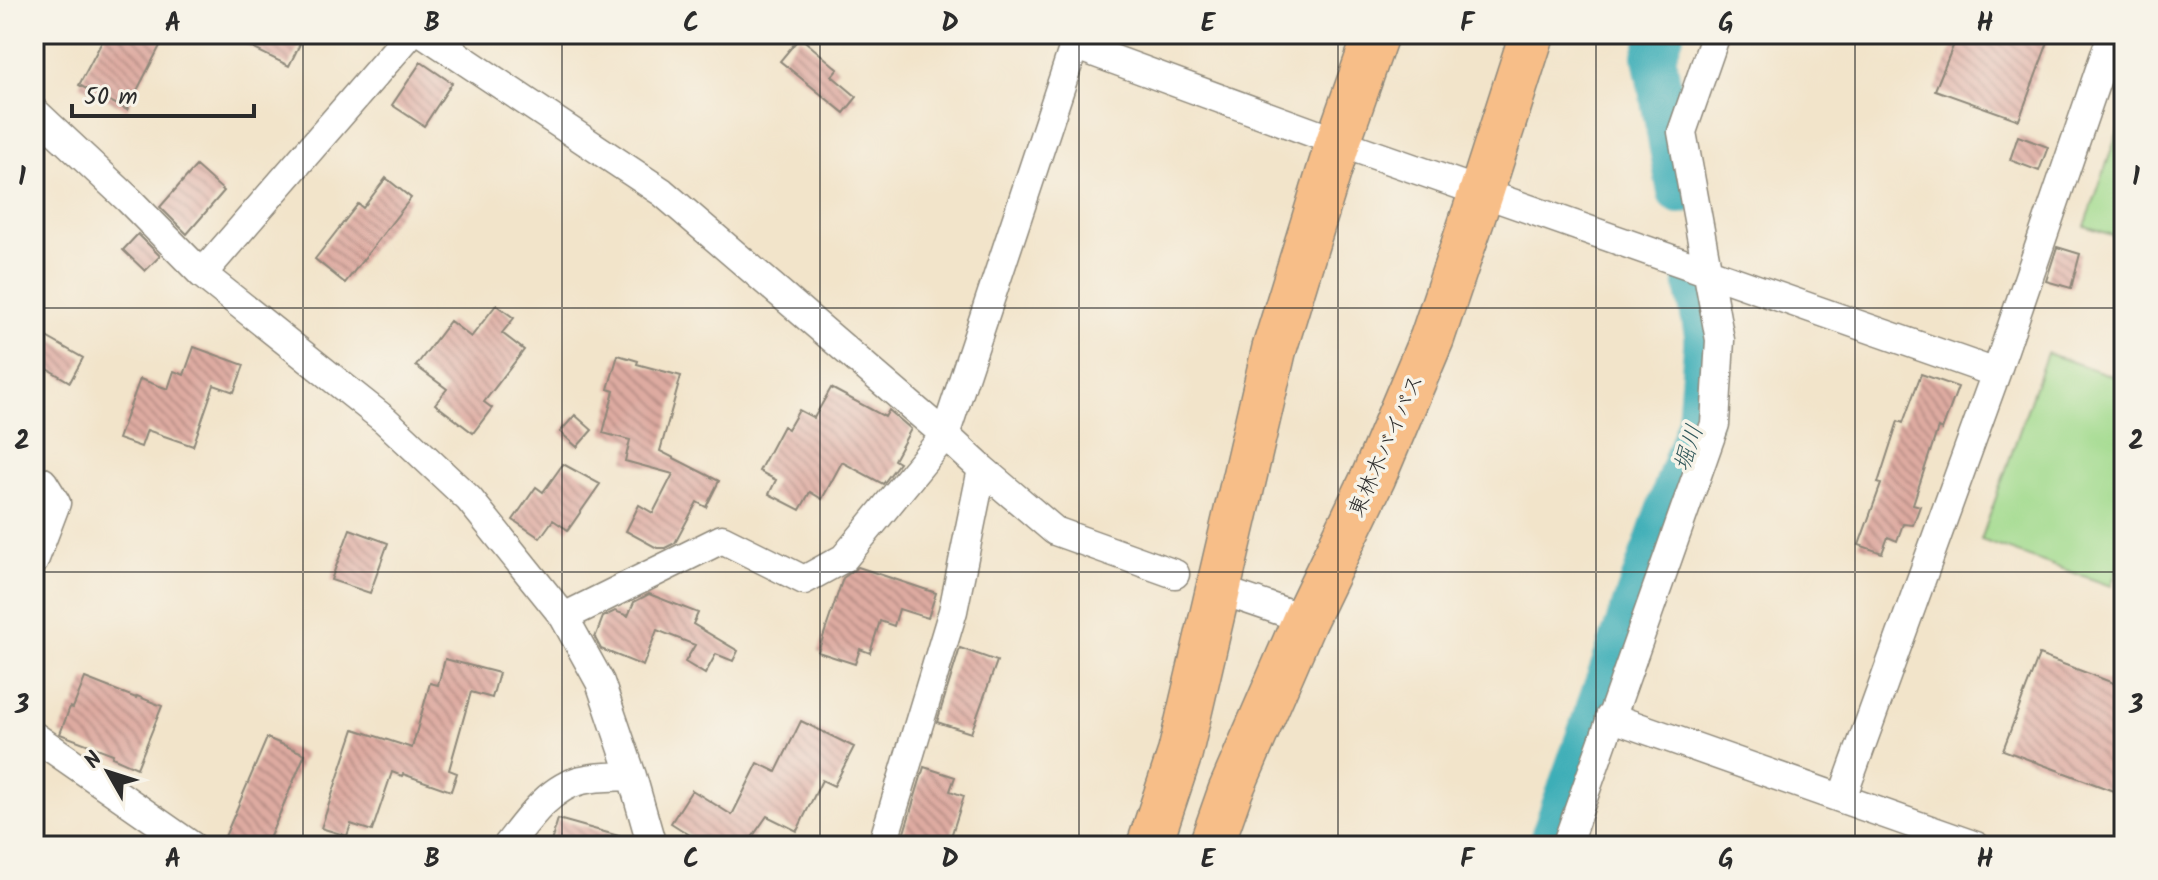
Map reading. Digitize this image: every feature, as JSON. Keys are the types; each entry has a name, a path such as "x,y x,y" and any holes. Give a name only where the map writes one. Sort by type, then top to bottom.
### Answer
{"highway":[{"path":"1149,846 1180,753 1274,350 1338,142 1376,34"},
{"name":"東林木バイパス","path":"1211,846 1230,792 1305,619 1373,478 1432,338 1532,34"}],"street":[{"path":"202,274 410,34"},
{"path":"425,34 662,192 1055,531 1175,574"},
{"path":"1566,846 1715,424 1720,340 1682,132 1716,34"},
{"path":"1842,798 1996,373 2112,34"},
{"path":"564,617 722,539 804,580 844,558 945,435 1076,40 1338,142 1996,373"},
{"path":"34,111 202,274 385,420 469,499 564,617 600,682 652,846"},
{"path":"882,846 953,611 982,469"},
{"path":"34,478 43,482 56,503 34,561"},
{"path":"1217,589 1305,619"},
{"path":"1610,717 1976,846"},
{"path":"34,736 192,846"},
{"path":"507,846 529,818 560,789 581,780 632,776"}],"green space":[{"path":"2124,114 2124,239 2085,226"},
{"path":"2047,353 2124,380 2124,550 2111,586 1981,540"}],"building":[{"path":"106,34 146,34 162,42 127,110 79,85"},
{"path":"224,34 305,34 289,66"},
{"path":"1958,34 2051,34 2019,120 1935,90"},
{"path":"800,37 838,69 832,76 857,97 844,113 780,61"},
{"path":"421,62 452,83 424,126 392,105"},
{"path":"2018,136 2048,147 2039,171 2010,160"},
{"path":"196,166 224,191 187,234 160,207"},
{"path":"386,178 411,198 345,283 315,259 358,204 363,208"},
{"path":"138,234 160,256 145,271 123,250"},
{"path":"2057,247 2080,254 2071,288 2046,281"},
{"path":"496,305 514,318 502,333 524,350 484,402 492,408 473,433 435,404 447,389 416,366 450,321 471,337"},
{"path":"34,330 83,358 70,382 34,361"},
{"path":"194,347 244,365 234,392 214,385 193,446 147,430 141,447 118,439 140,379 168,389 174,371 184,375"},
{"path":"618,355 638,361 637,364 681,376 660,451 719,481 706,507 697,502 675,543 665,548 657,548 626,531 639,505 653,513 673,474 625,461 630,440 603,433 614,391 608,389"},
{"path":"1921,374 1958,387 1942,430 1938,428 1913,504 1920,506 1913,525 1903,524 1897,541 1888,537 1882,553 1859,545 1881,484 1878,483 1898,421 1903,423"},
{"path":"831,388 885,417 889,410 911,429 894,460 899,463 883,484 842,462 822,499 810,492 800,510 769,494 776,480 759,471 783,426 788,429 799,410 814,418"},
{"path":"575,415 592,430 577,447 560,432"},
{"path":"563,464 600,484 568,530 553,520 540,538 513,520 536,487 543,492"},
{"path":"350,529 388,543 370,593 331,580"},
{"path":"858,567 936,593 928,618 899,609 894,626 880,621 870,653 860,649 855,664 818,652 843,578"},
{"path":"649,594 698,613 693,624 738,651 733,661 716,654 705,674 685,662 695,645 657,630 643,666 601,649 595,638 603,617 615,611 628,616 634,602"},
{"path":"960,648 997,661 971,733 937,722"},
{"path":"2039,655 2124,687 2124,795 2003,750"},
{"path":"445,659 499,673 492,698 471,692 449,770 457,773 451,791 392,772 372,831 351,824 347,836 321,828 354,729 412,748 430,683 438,685"},
{"path":"85,678 162,706 137,768 112,757 113,754 60,734"},
{"path":"801,721 854,747 834,786 822,780 797,831 767,816 746,846 707,846 671,823 692,790 732,815 758,763 776,772"},
{"path":"267,738 305,754 266,846 221,846"},
{"path":"924,767 955,777 950,791 964,796 948,846 900,846"},
{"path":"558,819 633,840 632,846 564,846 551,842"}],"waterway":[{"name":"堀川","path":"1662,34 1654,56 1679,192"},
{"name":"堀川","path":"1549,846 1699,421 1706,334 1695,279"}]}
